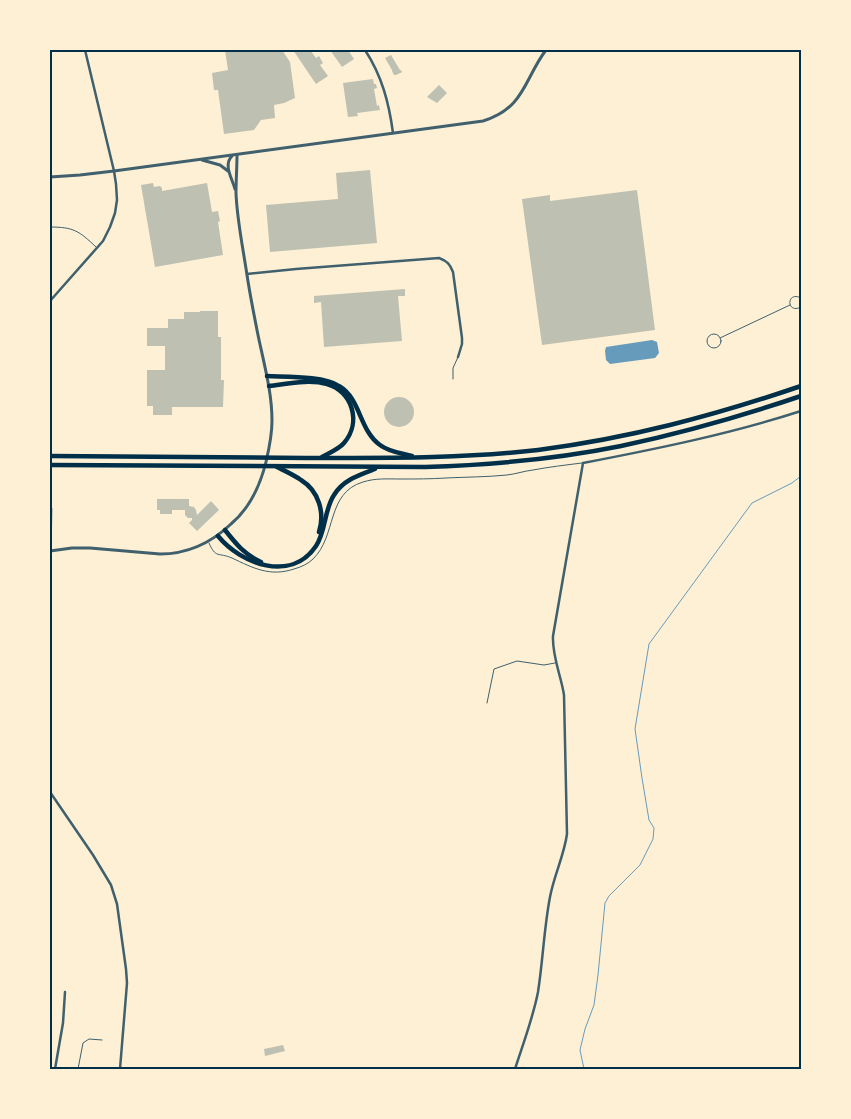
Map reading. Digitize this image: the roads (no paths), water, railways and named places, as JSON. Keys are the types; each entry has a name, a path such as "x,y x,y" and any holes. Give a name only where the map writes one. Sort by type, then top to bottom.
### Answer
{"highway":[{"path":"267,376 321,380 340,386 350,396 365,428 376,441 387,450 415,458"},
{"path":"269,386 295,383 322,383 334,386 349,400 353,412 352,428 344,444 321,458"},
{"path":"50,456 415,458 539,450 600,441 678,424 801,386"},
{"path":"50,465 379,467 521,461 620,446 687,431 801,396"},
{"path":"225,530 246,554 268,564 284,564 293,561 301,557 314,544 322,520 322,512 316,495 302,480 275,467"},
{"path":"218,536 236,553 259,564 277,567 294,563 302,559 316,546 333,495 347,481 379,467"}],"street":[{"path":"50,301 97,248 108,233 115,213 117,190 114,171 85,50"},
{"path":"365,50 383,84 393,133"},
{"path":"50,177 114,171 235,155 477,122 493,118 520,96 546,50"},
{"path":"235,155 229,160 229,172 236,194"},
{"path":"50,551 82,548 168,554 186,551 209,542 218,536 245,510 254,495 261,479 269,449 272,430 272,410 247,274 236,194 235,155"},
{"path":"201,159 220,165 229,172"},
{"path":"247,274 439,258 451,266 454,278 462,338 458,357"},
{"path":"515,1069 538,992 550,894 563,855 567,834 564,695 552,645 583,463 689,442 801,411"},
{"path":"50,792 93,855 108,880 115,897 127,984 120,1069"},
{"path":"55,1069 63,1023 65,992"}],"lane":[{"path":"50,227 67,227 72,229 82,234 97,248"},
{"path":"790,305 790,300 793,296 801,298"},
{"path":"790,305 795,309 801,307"},
{"path":"720,338 720,344 715,348 711,348 707,343 708,337 711,335 720,338 790,305"},
{"path":"453,380 453,368 458,357"},
{"path":"209,542 216,554 227,556 259,570 282,573 312,560 320,550 327,535 339,500 352,487 364,481 374,479 496,476 583,463"},
{"path":"487,703 494,669 517,661 544,665 556,662"},
{"path":"78,1069 83,1043 89,1039 102,1040"}],"water":[{"path":"652,340 657,342 659,353 655,358 610,364 606,360 606,347"}],"waterway":[{"path":"584,1069 580,1050 594,1005 605,903 609,896 640,865 653,839 654,828 649,820 635,729 649,644 752,503 792,483 801,476"}]}
